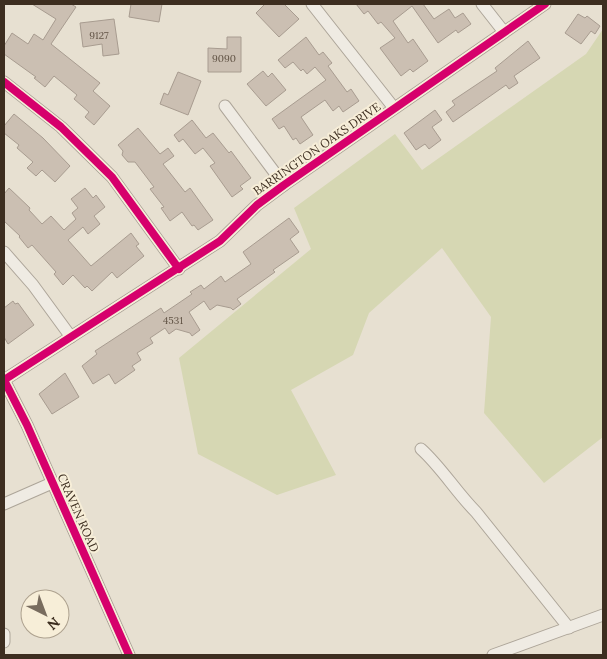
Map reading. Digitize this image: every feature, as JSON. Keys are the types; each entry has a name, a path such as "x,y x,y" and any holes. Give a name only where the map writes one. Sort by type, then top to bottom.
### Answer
{"street":[{"path":"312,4 394,108"},
{"path":"482,4 504,32"},
{"name":"BARRINGTON OAKS DRIVE","path":"4,380 220,242 257,205 284,185 545,4"},
{"path":"4,82 62,127 112,177 179,269"},
{"path":"225,106 284,185"},
{"path":"4,252 33,285 71,337"},
{"name":"CRAVEN ROAD","path":"4,380 129,655"},
{"path":"421,449 443,471 460,495 476,512 569,628"},
{"path":"4,504 52,483"},
{"path":"493,655 603,615"},
{"path":"4,634 4,642"}],"green space":[{"path":"603,29 603,437 544,483 484,413 491,317 442,248 369,313 353,355 291,390 336,475 277,495 198,454 179,358 311,249 294,208 395,134 422,170 586,54"}],"building":[{"path":"32,4 71,4 76,7 51,44 100,83 93,91 110,106 94,125 85,117 89,112 74,99 77,95 54,76 45,87 34,78 36,77 4,54 4,46 12,33 28,44 34,34 43,40 56,19"},
{"path":"131,4 162,4 159,22 129,17"},
{"path":"265,4 284,4 299,19 279,37 256,13"},
{"path":"356,4 423,4 434,19 449,9 455,18 463,13 471,24 458,33 456,30 438,43 412,6 393,21 408,43 413,39 428,61 413,72 410,69 401,76 380,48 395,38 381,22 378,24 368,11 364,14"},
{"path":"578,14 585,18 587,16 600,26 595,34 591,31 581,44 565,33"},
{"path":"114,19 119,54 103,56 102,44 83,47 80,23"},
{"path":"227,37 241,37 241,72 208,72 208,48 227,49"},
{"path":"306,37 319,55 323,52 332,63 328,66 347,92 351,89 359,101 343,112 339,106 333,111 325,100 301,117 313,135 300,144 296,138 293,140 284,126 279,129 272,119 326,80 315,67 307,74 303,69 301,71 293,62 285,68 278,60"},
{"path":"528,41 540,58 514,76 518,83 509,89 506,85 453,122 446,112 455,105 452,101 497,71 495,68"},
{"path":"263,71 268,77 272,73 286,90 266,106 247,84"},
{"path":"178,72 201,81 188,115 160,104 164,93 168,95"},
{"path":"435,110 442,120 432,127 441,140 429,149 425,144 416,150 404,133"},
{"path":"14,114 43,138 70,166 55,182 42,170 36,176 27,168 33,162 17,148 19,145 4,133 4,126"},
{"path":"192,120 206,138 213,133 229,153 231,151 251,178 240,186 243,189 232,197 210,166 215,163 203,148 195,154 183,139 179,142 174,135"},
{"path":"138,128 160,154 168,148 174,156 163,164 185,192 190,188 213,220 198,230 194,225 192,226 182,212 170,221 161,208 164,207 150,189 154,187 135,162 128,162 122,155 123,151 118,145"},
{"path":"9,188 30,208 29,210 42,224 51,216 64,230 76,219 72,213 78,208 71,199 85,188 93,198 96,195 105,207 94,216 100,224 88,234 83,227 68,240 91,266 131,233 139,244 136,246 144,256 117,278 112,272 92,291 87,286 85,288 73,275 63,285 54,274 56,272 32,245 28,248 20,236 4,221 4,194"},
{"path":"289,218 299,232 290,239 299,252 237,299 241,304 233,310 217,305 210,310 204,301 189,312 200,330 192,336 190,333 176,329 169,334 165,328 150,338 153,343 137,353 141,360 132,366 135,370 115,384 109,374 93,384 82,366 97,354 95,351 161,308 164,313 192,294 190,292 201,285 204,289 221,276 225,282 251,264 243,252"},
{"path":"13,301 15,304 18,303 34,325 8,344 4,337 4,308"},
{"path":"65,373 79,397 52,414 39,394"}],"cycle path":[{"path":"4,380 220,241 257,205 284,185 545,4"},
{"path":"4,82 61,127 112,177 179,269"},
{"path":"4,380 27,425 129,655"}]}
